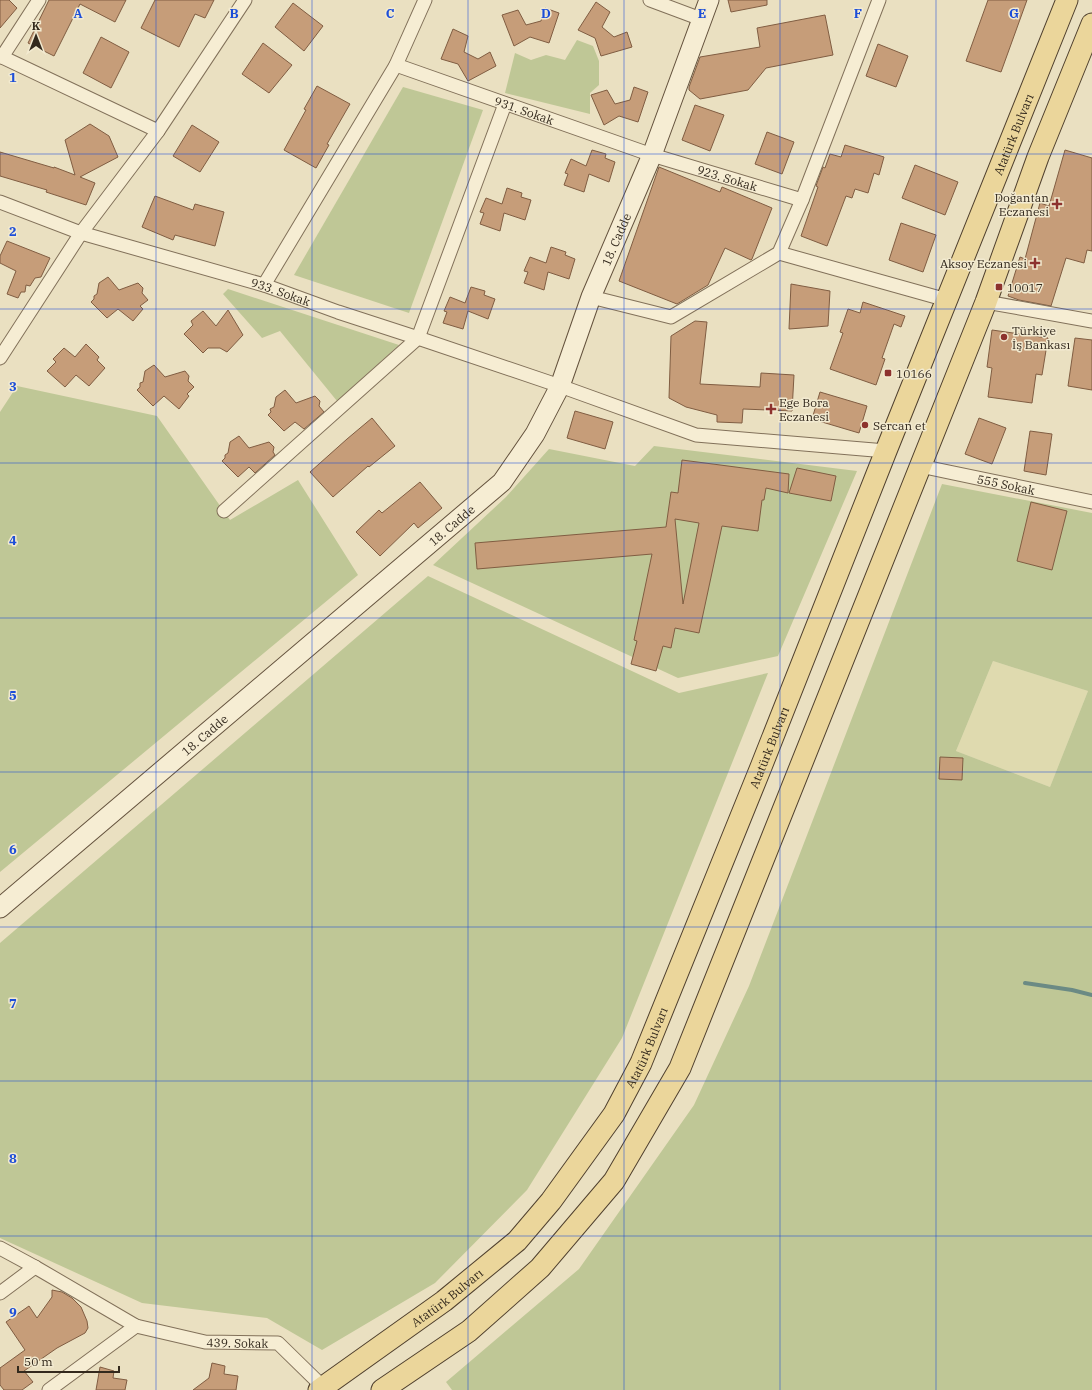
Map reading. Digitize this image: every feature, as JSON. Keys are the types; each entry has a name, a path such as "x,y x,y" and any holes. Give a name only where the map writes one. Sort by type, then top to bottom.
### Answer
{"main road":[{"name":"Atatürk Bulvarı","path":"321,1389 444,1302 517,1241 551,1201 614,1114 641,1063 1068,0"},
{"path":"389,1388 469,1331 540,1268 614,1181 680,1068 986,302 1038,157 1092,24"}],"street":[{"path":"39,0 1,56 158,131"},
{"path":"0,358 81,232 158,131 245,0"},
{"path":"264,285 396,66 425,0"},
{"path":"650,0 701,19"},
{"name":"18. Cadde","path":"0,908 502,482 535,434 560,386 591,297 652,155 709,0"},
{"path":"591,297 671,317 779,253 802,200 879,0"},
{"name":"931. Sokak","path":"396,66 652,155"},
{"path":"224,511 418,338 505,104"},
{"name":"923. Sokak","path":"652,155 802,200"},
{"name":"933. Sokak","path":"0,202 81,232 264,285 338,312 560,386 696,435 886,450"},
{"path":"779,253 947,300"},
{"path":"986,302 1092,321"},
{"name":"555 Sokak","path":"920,466 1092,502"},
{"name":"439. Sokak","path":"0,1248 36,1267 136,1326 205,1342 278,1343 321,1389"},
{"path":"0,1293 36,1267"},
{"path":"49,1390 136,1326"}],"shaded area":[{"path":"993,661 1088,691 1050,787 956,751"}],"green space":[{"path":"577,40 593,46 599,61 599,85 590,93 590,114 505,93 515,53 531,60 546,55 565,60"},
{"path":"403,87 483,110 409,313 294,275"},
{"path":"228,289 399,345 337,401 280,331 262,338 223,294"},
{"path":"17,386 157,416 230,520 298,480 358,575 0,872 0,412"},
{"path":"654,446 857,471 778,656 678,678 433,565 506,497 549,449 635,466"},
{"path":"942,484 1092,513 1092,1390 452,1390 446,1382 579,1269 694,1105 749,986","holes":["993,661 1088,691 1050,787 956,751"]},
{"path":"428,576 679,693 768,673 622,1038 527,1190 435,1283 322,1350 267,1318 142,1303 0,1238 0,943"}],"building":[{"path":"0,0 9,0 17,8 0,28"},
{"path":"49,0 126,0 115,22 80,4 54,56 28,43"},
{"path":"155,0 214,0 205,18 195,14 179,47 141,28"},
{"path":"728,0 767,0 767,5 731,12"},
{"path":"988,0 1027,0 1001,72 966,61"},
{"path":"596,2 610,12 602,27 614,37 627,32 632,47 601,56 595,38 578,30"},
{"path":"293,3 323,26 304,51 275,27"},
{"path":"545,8 559,13 549,43 530,37 514,46 502,15 518,10 526,25 541,21"},
{"path":"825,15 833,55 766,68 748,90 700,99 689,90 700,57 760,47 757,28"},
{"path":"453,29 468,36 464,52 478,59 490,52 496,66 468,81 458,64 441,59"},
{"path":"101,37 129,52 111,88 83,73"},
{"path":"263,43 292,65 269,93 242,74"},
{"path":"878,44 908,56 896,87 866,76"},
{"path":"317,86 350,104 327,144 329,145 316,168 284,150 306,110 304,109"},
{"path":"634,87 648,92 638,122 619,116 604,125 591,95 607,90 615,104 630,100"},
{"path":"695,105 724,115 710,151 682,140"},
{"path":"90,124 109,136 118,157 80,177 95,183 86,205 46,192 47,190 0,176 0,152 54,167 75,175 65,140"},
{"path":"192,125 219,142 200,172 173,156"},
{"path":"767,132 794,142 782,174 755,164"},
{"path":"845,145 884,157 879,175 874,173 868,193 855,189 852,198 846,196 827,246 801,236 818,187 816,186 823,167 825,168 830,154 841,157"},
{"path":"592,150 606,154 605,158 615,162 609,182 589,174 584,192 564,185 568,174 565,173 571,159 586,166"},
{"path":"1065,150 1092,158 1092,251 1087,250 1084,263 1066,258 1051,306 1019,300 1008,296 1020,257 1025,259 1040,203 1049,206"},
{"path":"915,165 958,182 945,215 902,198"},
{"path":"659,167 720,192 722,187 772,208 752,259 751,260 725,248 708,285 677,304 619,281"},
{"path":"507,188 522,193 521,197 531,200 525,220 504,213 500,231 480,224 484,213 480,212 486,198 502,204"},
{"path":"155,196 193,210 195,204 224,212 215,246 175,235 173,240 142,227"},
{"path":"901,223 936,235 923,272 889,260"},
{"path":"7,241 50,258 41,277 35,278 30,286 26,285 25,292 21,292 18,298 7,294 16,271 0,263 0,256"},
{"path":"551,247 566,252 565,255 575,259 569,279 548,272 544,290 524,283 528,272 524,271 530,257 546,263"},
{"path":"108,277 119,290 138,283 143,288 142,293 148,300 140,306 143,309 133,321 118,309 107,318 91,302 97,294 99,283"},
{"path":"791,284 830,291 828,326 789,329"},
{"path":"471,287 485,291 484,295 495,299 488,319 468,311 463,329 443,323 447,312 444,311 450,297 465,303"},
{"path":"863,302 905,316 901,327 894,324 882,358 885,359 876,385 830,369 843,333 840,332 848,309 860,313"},
{"path":"228,310 243,335 227,352 220,348 208,348 203,353 184,334 193,325 191,321 203,311 216,326"},
{"path":"695,321 707,322 700,384 760,387 761,373 794,375 792,411 743,409 742,423 717,422 717,415 686,407 669,398 671,336"},
{"path":"992,330 1048,338 1042,375 1036,374 1032,403 988,397 992,368 987,367"},
{"path":"1075,338 1092,340 1092,390 1068,386"},
{"path":"86,344 99,357 97,360 105,368 89,386 76,375 65,387 47,371 56,362 53,359 64,348 75,357"},
{"path":"154,365 165,377 185,371 189,376 188,381 194,387 187,394 189,396 179,409 164,396 153,406 137,390 140,387 140,383 143,382 145,371"},
{"path":"285,390 296,403 315,396 320,401 319,406 324,412 304,429 295,422 284,431 268,415 271,412 270,409 274,407 276,397"},
{"path":"820,392 867,406 859,433 812,419"},
{"path":"575,411 613,422 605,449 567,438"},
{"path":"372,418 395,446 369,467 368,466 333,497 310,472"},
{"path":"979,418 1006,428 992,464 965,454"},
{"path":"1030,431 1052,434 1046,475 1024,471"},
{"path":"239,436 249,448 269,442 274,447 273,452 275,455 255,473 249,467 238,477 222,461 228,453 230,442"},
{"path":"682,460 789,474 788,493 766,488 764,500 762,500 758,531 722,526 699,633 675,628 671,648 663,646 656,671 631,664 637,641 634,640 652,554 477,569 475,543 666,527 671,492 678,493","holes":["675,519 699,523 683,604"]},
{"path":"797,468 836,476 831,501 789,493"},
{"path":"420,482 442,508 418,528 414,523 380,556 356,532 379,510 382,513"},
{"path":"1031,502 1067,511 1052,570 1017,561"},
{"path":"940,757 963,758 962,780 939,779"},
{"path":"52,1290 62,1292 72,1298 81,1307 87,1321 88,1328 85,1333 57,1348 24,1371 33,1382 22,1390 4,1390 0,1385 0,1368 25,1350 6,1322 29,1306 37,1318 52,1297"},
{"path":"212,1363 225,1366 224,1374 238,1376 236,1390 193,1390 209,1378"},
{"path":"100,1367 114,1371 113,1378 127,1380 125,1390 96,1390"}],"waterway":[{"path":"1025,983 1072,990 1092,995"}],"place":[{"name":"Doğantan Eczanesi","path":"1057,204"},
{"name":"Aksoy Eczanesi","path":"1035,263"},
{"name":"10017","path":"999,287"},
{"name":"Türkiye İş Bankası","path":"1004,337"},
{"name":"10166","path":"888,373"},
{"name":"Ege Bora Eczanesi","path":"771,409"},
{"name":"Sercan et","path":"865,425"}]}
